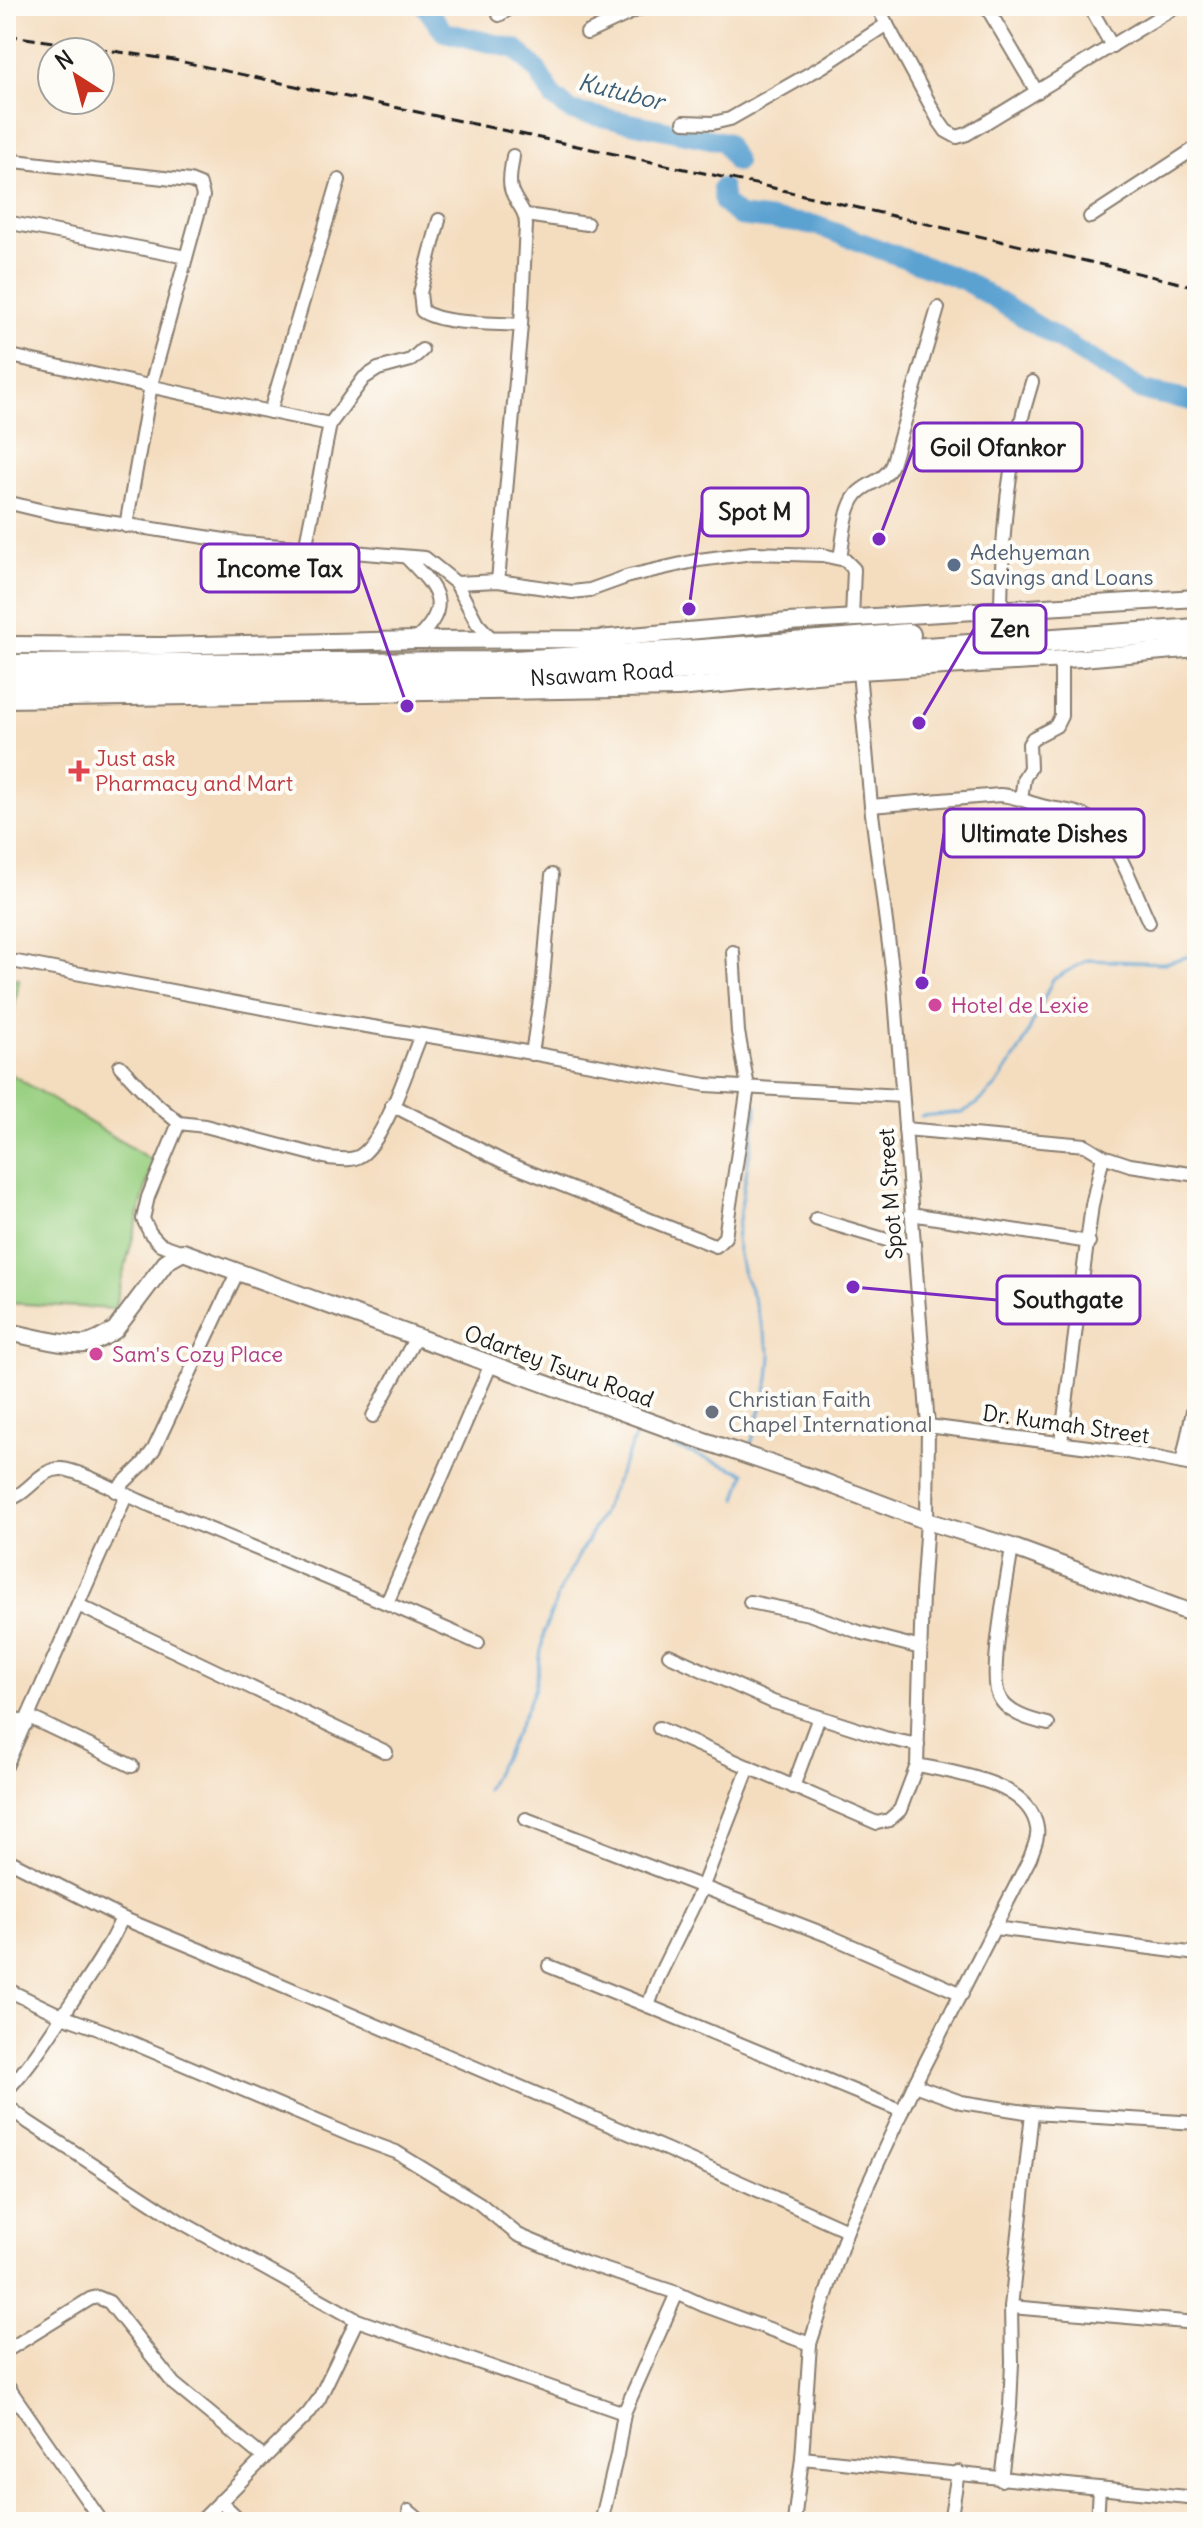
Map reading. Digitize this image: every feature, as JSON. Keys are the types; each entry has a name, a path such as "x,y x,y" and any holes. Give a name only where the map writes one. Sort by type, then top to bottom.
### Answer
{"highway":[{"name":"Nsawam Road","path":"6,666 554,660 1197,615"},
{"name":"Nsawam Road","path":"6,681 541,678 1197,630"}],"main road":[{"path":"6,645 161,646 599,639 852,619 1197,598"},
{"path":"6,699 678,688 859,671 1197,648"},
{"path":"6,1331 84,1344 105,1337 115,1330 167,1261 183,1252"},
{"name":"Odartey Tsuru Road","path":"183,1252 675,1431 927,1521 1012,1547 1197,1615"}],"street":[{"path":"499,15 514,6"},
{"path":"587,33 645,6"},
{"path":"877,6 939,121 946,131 957,137 967,134 1177,6"},
{"path":"986,6 1037,92"},
{"path":"1089,6 1112,46"},
{"path":"684,122 713,123 730,119 823,66 887,24"},
{"path":"1090,217 1197,147"},
{"path":"498,581 521,325 526,215 511,192 513,156"},
{"path":"6,160 190,181 200,185 203,196 151,385 126,526"},
{"path":"270,412 339,180"},
{"path":"526,215 587,224"},
{"path":"439,220 420,293 422,311 446,319 521,325"},
{"path":"6,222 186,257"},
{"path":"840,558 854,498 884,477 892,465 938,308"},
{"path":"305,549 330,424 364,378 378,369 411,360 422,350"},
{"path":"6,355 151,385 190,397 330,424"},
{"path":"1001,611 1004,510 1014,450 1032,382"},
{"path":"6,502 56,514 244,543 425,558 456,583 477,623 494,641"},
{"path":"456,583 498,581 572,592 590,590 629,576 699,560 752,553 822,555 849,562 855,573 852,619"},
{"path":"406,557 433,584 437,597 438,611 432,625 416,640"},
{"path":"1021,799 1024,778 1030,768 1028,750 1031,741 1056,726 1061,716 1061,659"},
{"name":"Spot M Street","path":"793,1787 877,1823 889,1820 900,1810 917,1765 928,1426 894,984 871,806 859,671"},
{"path":"871,806 1009,795 1082,815 1098,825 1110,839 1149,922"},
{"path":"532,1054 543,979 552,875"},
{"path":"392,1105 504,1162 716,1246 725,1237 748,1087 738,1032 733,952"},
{"path":"6,960 317,1018 706,1085 902,1096"},
{"path":"120,1066 179,1123 205,1126 328,1158 348,1160 363,1154 380,1133 421,1035"},
{"path":"179,1123 148,1197 143,1219 160,1244 183,1252"},
{"path":"905,1129 1085,1145 1103,1156 1130,1165 1197,1175"},
{"path":"1061,1442 1094,1197 1103,1156"},
{"path":"911,1214 1089,1242"},
{"path":"816,1219 914,1248"},
{"path":"6,1766 78,1605 121,1493 154,1449 237,1273"},
{"path":"373,1416 416,1337"},
{"path":"387,1603 491,1364"},
{"path":"1182,1463 1197,1392"},
{"name":"Dr. Kumah Street","path":"928,1426 1061,1442 1197,1466"},
{"path":"6,1500 20,1496 43,1475 58,1469 71,1470 478,1643"},
{"path":"1012,1547 998,1644 998,1696 1021,1718 1048,1724"},
{"path":"750,1602 809,1614 859,1632 921,1648"},
{"path":"78,1605 386,1752"},
{"path":"669,1655 773,1702 885,1738 918,1745"},
{"path":"6,1714 27,1720 132,1766"},
{"path":"659,1728 793,1787 819,1717"},
{"path":"794,2522 810,2344 847,2230 914,2085 1030,1858 1038,1831 1032,1810 1018,1795 990,1784 917,1765"},
{"path":"648,2006 658,1978 702,1888 749,1767"},
{"path":"526,1819 827,1935 962,1994"},
{"path":"6,1859 122,1918 668,2150 847,2230"},
{"path":"6,2091 30,2063 110,1946 122,1918"},
{"path":"995,1928 1197,1954"},
{"path":"549,1966 902,2111"},
{"path":"6,1989 62,2016 396,2152 479,2203 518,2235 585,2263 677,2293 810,2344"},
{"path":"914,2085 961,2102 1032,2113 1197,2123"},
{"path":"6,2105 181,2222 357,2320 624,2413"},
{"path":"1001,2480 1010,2407 1011,2307 1032,2113"},
{"path":"601,2522 624,2413 677,2293"},
{"path":"6,2351 90,2299 102,2298 109,2302 174,2384 264,2458"},
{"path":"1011,2307 1197,2323"},
{"path":"200,2522 308,2414 319,2399 357,2320"},
{"path":"6,2384 102,2522"},
{"path":"802,2458 1197,2498"},
{"path":"950,2522 958,2472"},
{"path":"1097,2522 1099,2488"},
{"path":"220,2501 242,2522"},
{"path":"409,2511 422,2522"}],"green space":[{"path":"6,977 19,979 6,1062"},
{"path":"6,1071 153,1161 114,1309 6,1303"}],"waterway":[{"name":"Kutubor","path":"425,6 444,32 516,49 537,70 553,97 571,111 725,142 736,162"},
{"path":"722,188 724,203 739,216 815,225 965,281 1143,391 1197,402"},
{"path":"921,1116 963,1112 996,1086 1021,1048 1053,979 1088,960 1165,963 1197,954"},
{"path":"750,1448 769,1379 771,1356 742,1271 736,1239 757,1105"},
{"path":"486,1790 535,1688 544,1632 561,1588 601,1515 637,1433 745,1473 737,1499"}],"railway":[{"path":"6,35 174,60 769,187 1197,287"}],"place":[{"name":"Goil Ofankor","path":"879,539"},
{"name":"Adehyeman Savings and Loans","path":"954,565"},
{"name":"Spot M","path":"689,609"},
{"name":"Income Tax","path":"407,706"},
{"name":"Zen","path":"919,723"},
{"name":"Just ask Pharmacy and Mart","path":"79,771"},
{"name":"Ultimate Dishes","path":"922,983"},
{"name":"Hotel de Lexie","path":"935,1005"},
{"name":"Southgate","path":"853,1287"},
{"name":"Sam's Cozy Place","path":"96,1354"},
{"name":"Christian Faith Chapel International","path":"712,1412"}]}
